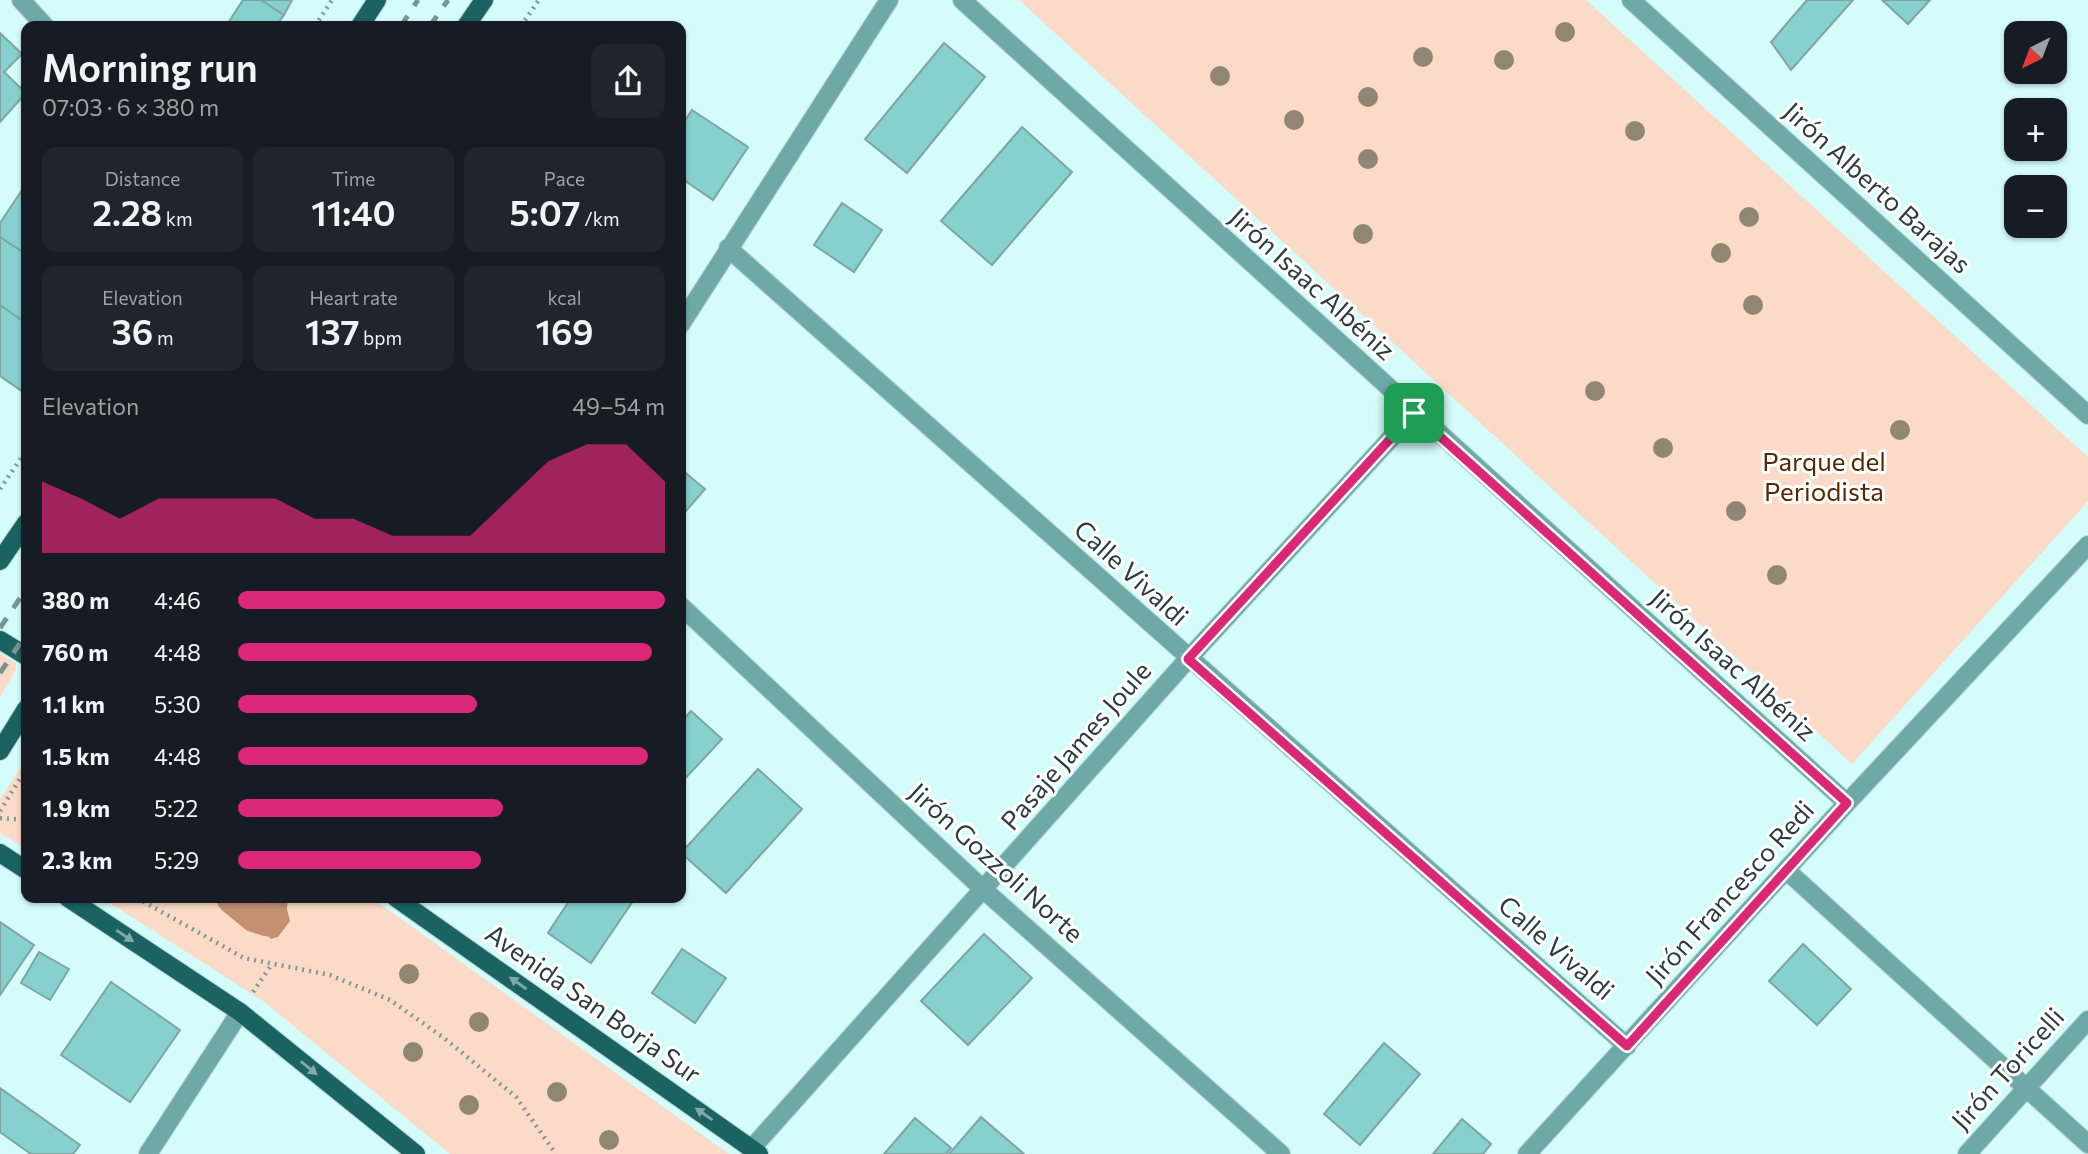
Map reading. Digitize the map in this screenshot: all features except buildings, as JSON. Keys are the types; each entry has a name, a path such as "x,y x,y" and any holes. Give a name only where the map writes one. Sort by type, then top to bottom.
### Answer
{"main road":[{"path":"363,21 377,0"},
{"path":"470,21 484,0"},
{"path":"0,561 21,530"},
{"path":"0,639 21,653"},
{"path":"0,751 21,717"},
{"path":"0,853 21,867"},
{"path":"76,903 240,1012 416,1154"},
{"name":"Avenida San Borja Sur","path":"403,903 756,1151"}],"street":[{"path":"21,0 40,21"},
{"path":"686,316 889,0"},
{"name":"Jirón Isaac Albéniz","path":"962,0 1414,413 1847,803"},
{"name":"Jirón Alberto Barajas","path":"1631,0 2088,415"},
{"name":"Calle Vivaldi","path":"728,248 1627,1046"},
{"name":"Pasaje James Joule","path":"756,1151 1188,659 1414,413"},
{"name":"Jirón Francesco Redi","path":"1527,1154 1847,803 2088,545"},
{"name":"Jirón Gozzoli Norte","path":"686,611 985,890 1281,1154"},
{"path":"1786,870 2088,1144"},
{"path":"148,1154 240,1012"},
{"name":"Jirón Toricelli","path":"1967,1154 2088,1020"}],"path":[{"path":"318,21 332,0"},
{"path":"524,21 538,0"},
{"path":"0,489 21,458"},
{"path":"0,811 21,777"},
{"path":"0,818 21,820"},
{"path":"146,903 244,958 330,975 390,1000 444,1038 516,1097 556,1154"},
{"path":"240,1012 272,964"}],"green space":[{"name":"Parque del Periodista","path":"1019,0 1586,0 2088,457 2088,501 1852,764"},
{"path":"0,653 16,663 16,670 0,697"},
{"path":"21,767 21,846 0,833 0,799"},
{"path":"110,903 379,903 729,1154 450,1154 263,1001"}],"shaded area":[{"path":"258,903 288,903 290,921 278,937 271,939 263,931 268,911"}],"waterway":[{"path":"239,903 255,916 268,920"}],"railway":[{"path":"404,21 418,0"},
{"path":"433,21 448,0"},
{"path":"0,628 21,596"},
{"path":"0,673 21,642"}],"route":[{"path":"1414,413 1847,803 1627,1046 1188,659 1414,413"}]}
